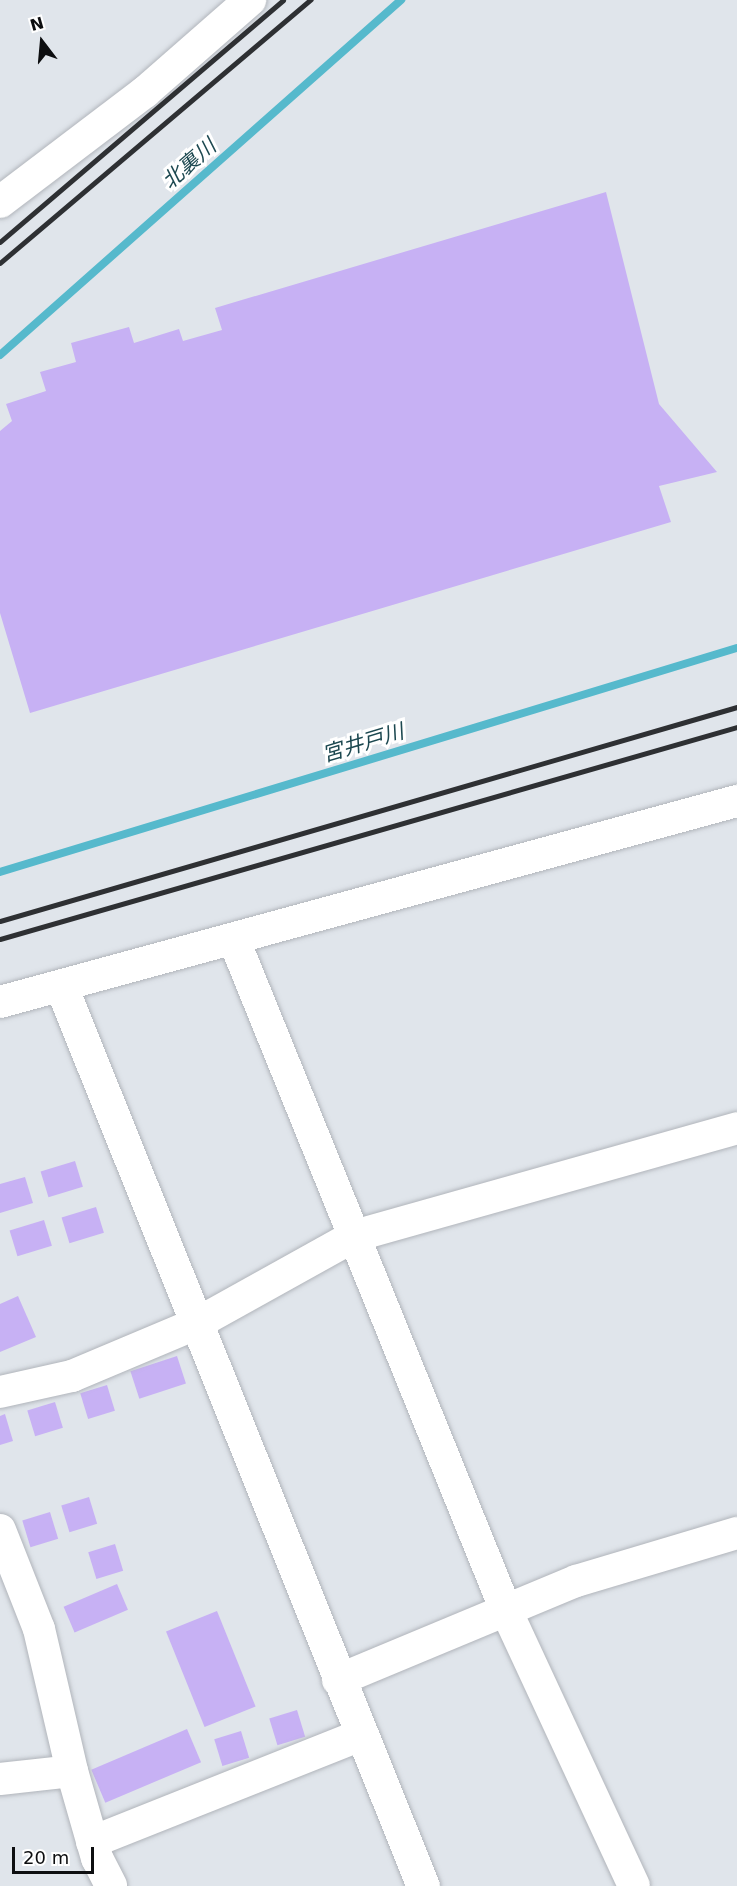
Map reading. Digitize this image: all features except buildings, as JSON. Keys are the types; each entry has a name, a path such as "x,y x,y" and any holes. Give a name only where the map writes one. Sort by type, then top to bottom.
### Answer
{"street":[{"path":"0,202 145,92 236,5"},
{"path":"0,1002 737,801"},
{"path":"234,940 505,1608 634,1886"},
{"path":"61,986 338,1680 423,1886"},
{"path":"0,1392 72,1376 196,1324 354,1236 737,1128"},
{"path":"0,1530 39,1629 72,1771 93,1842 111,1886"},
{"path":"338,1680 505,1608 576,1581 737,1533"},
{"path":"93,1842 361,1735"},
{"path":"0,1779 72,1771"}],"waterway":[{"name":"北裏川","path":"0,355 401,0"},
{"name":"宮井戸川","path":"0,872 737,648"}],"railway":[{"path":"0,242 283,0"},
{"path":"0,263 310,0"},
{"path":"0,921 737,707"},
{"path":"0,939 737,727"}]}
